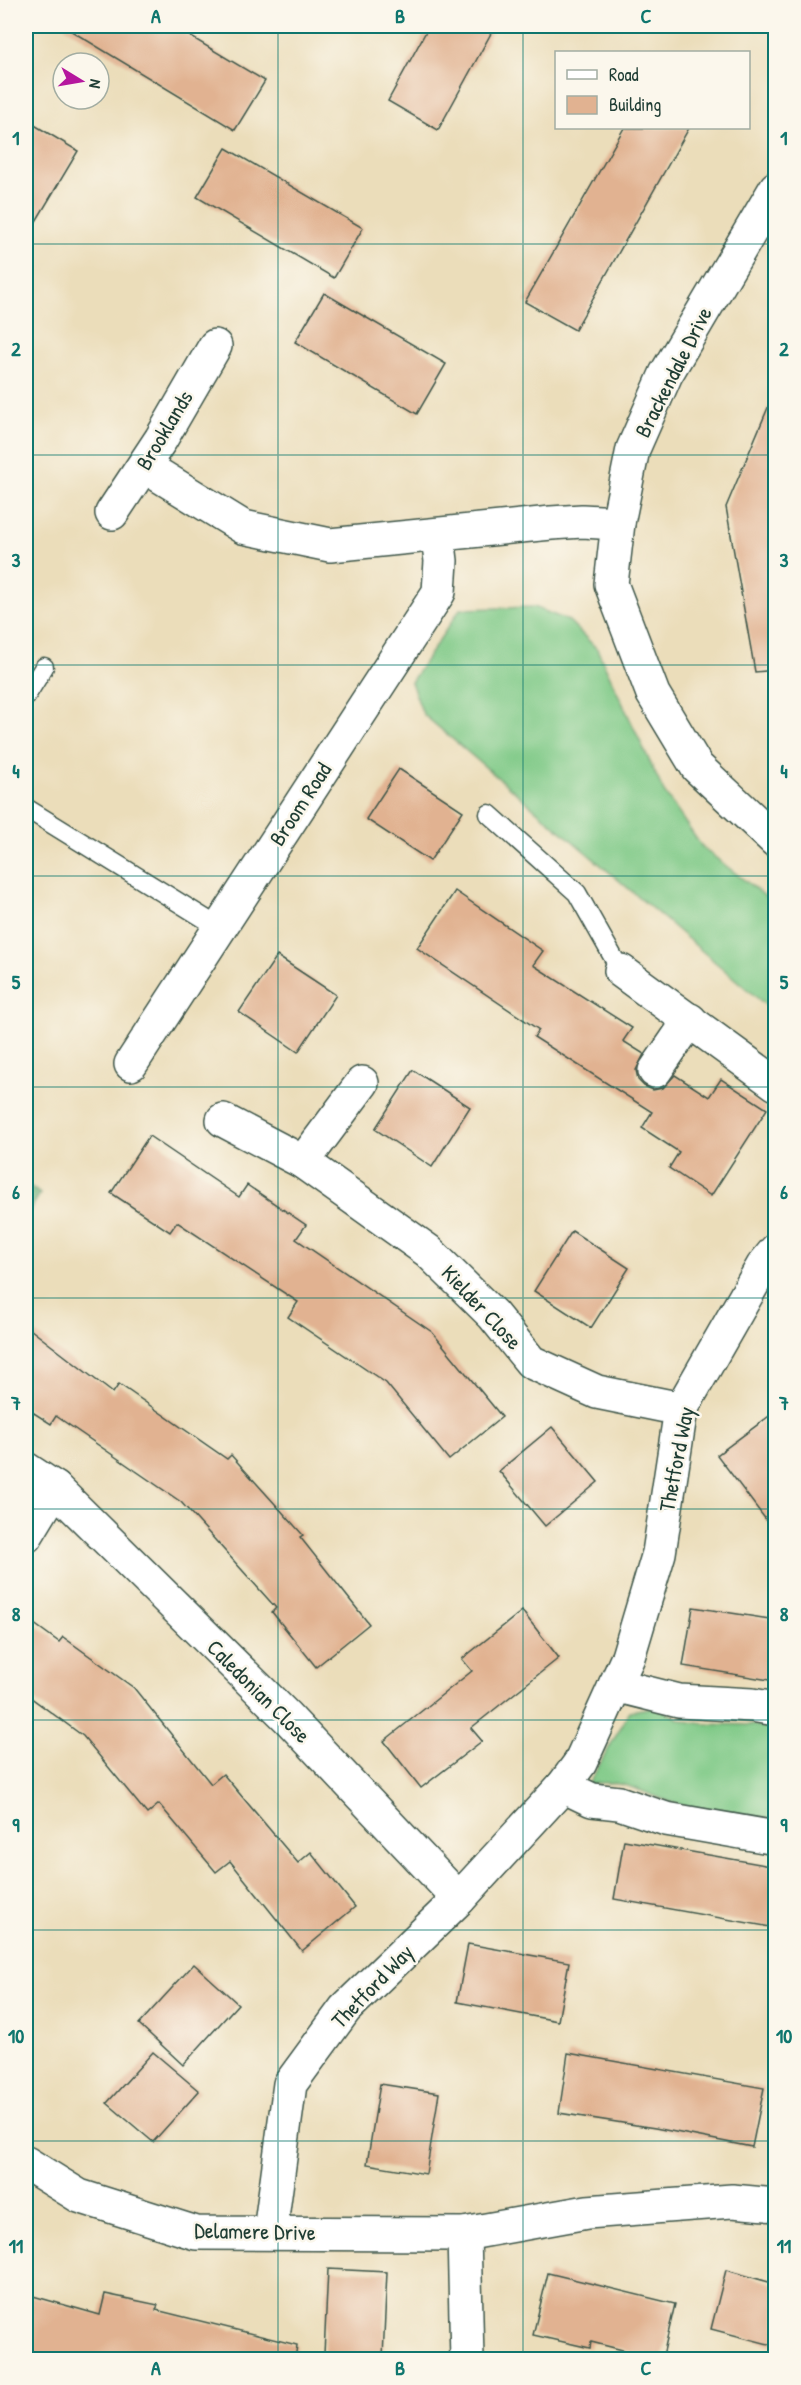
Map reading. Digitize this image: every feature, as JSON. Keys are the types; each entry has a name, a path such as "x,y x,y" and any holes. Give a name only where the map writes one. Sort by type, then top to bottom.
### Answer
{"street":[{"name":"Brackendale Drive","path":"776,188 666,374 633,449 618,523 611,584 653,694 697,767 776,841"},
{"name":"Brooklands","path":"112,513 144,466 215,346"},
{"path":"144,466 243,527 330,545 561,522 618,523"},
{"name":"Broom Road","path":"131,1064 439,592 441,561 438,536"},
{"path":"621,971 776,1084"},
{"path":"655,1071 690,1020"},
{"path":"303,1162 362,1083"},
{"name":"Kielder Close","path":"223,1120 303,1162 428,1251 493,1315 531,1362 597,1392 681,1409"},
{"name":"Thetford Way","path":"270,2232 290,2084 345,2009 459,1899 563,1786 580,1763 628,1657 659,1553 681,1409 763,1266 776,1250"},
{"name":"Caledonian Close","path":"26,1469 55,1488 287,1717 459,1899"},
{"path":"26,1536 55,1488"},
{"path":"615,1685 679,1701 752,1705 776,1709"},
{"path":"563,1786 592,1800 619,1803 666,1819 776,1838"},
{"name":"Delamere Drive","path":"26,2163 79,2196 196,2233 464,2234 587,2212 732,2201 776,2205"},
{"path":"464,2234 467,2360"}],"lane":[{"path":"26,696 44,667"},
{"path":"26,808 220,928"},
{"path":"489,814 577,893 621,971"}],"green space":[{"path":"534,607 569,621 597,649 664,792 702,847 775,904 775,1013 423,714 411,682 460,609"},
{"path":"26,1183 40,1194 26,1217"},
{"path":"655,1707 682,1720 697,1723 753,1725 775,1730 775,1820 684,1806 625,1785 601,1783 588,1785 630,1711"}],"building":[{"path":"63,26 173,26 265,81 235,130 111,55 111,51 104,51"},
{"path":"429,26 495,26 438,130 388,101"},
{"path":"26,120 78,151 26,238"},
{"path":"623,129 688,129 575,330 525,302"},
{"path":"226,148 363,228 334,278 197,197"},
{"path":"324,293 446,364 417,414 295,342"},
{"path":"775,391 776,670 755,672 726,507"},
{"path":"399,769 463,811 430,861 366,819"},
{"path":"455,891 543,951 533,965 632,1028 623,1041 644,1054 636,1070 638,1080 644,1086 653,1090 663,1088 675,1075 709,1097 721,1079 767,1109 711,1196 669,1168 679,1152 642,1128 652,1112 534,1037 539,1030 417,948"},
{"path":"277,956 336,995 298,1052 239,1012"},
{"path":"413,1070 470,1107 432,1167 375,1129"},
{"path":"149,1136 239,1197 247,1185 306,1225 296,1239 432,1332 502,1417 449,1460 386,1383 288,1317 298,1302 177,1222 170,1232 111,1193"},
{"path":"572,1231 629,1268 591,1328 534,1291"},
{"path":"26,1326 113,1393 119,1384 227,1459 231,1455 303,1535 300,1537 369,1624 316,1667 272,1612 276,1608 181,1502 56,1416 51,1424 26,1408"},
{"path":"776,1411 776,1533 717,1455"},
{"path":"552,1427 598,1482 545,1526 499,1471"},
{"path":"693,1607 776,1620 776,1681 683,1666"},
{"path":"522,1611 559,1658 471,1728 482,1741 421,1788 384,1741 472,1671 462,1659"},
{"path":"26,1618 59,1642 63,1637 134,1688 211,1784 223,1774 298,1863 311,1852 355,1907 302,1951 230,1861 216,1872 159,1804 147,1814 83,1736 26,1694"},
{"path":"624,1840 776,1867 776,1928 614,1899"},
{"path":"468,1944 569,1962 558,2021 457,2002"},
{"path":"194,1964 238,2004 183,2065 139,2024"},
{"path":"153,2052 199,2091 153,2142 107,2103"},
{"path":"568,2053 764,2088 752,2147 655,2128 559,2113"},
{"path":"380,2084 439,2093 426,2174 367,2164"},
{"path":"328,2269 387,2272 383,2357 324,2354"},
{"path":"726,2270 776,2284 776,2346 711,2329"},
{"path":"548,2273 675,2304 662,2360 591,2342 590,2348 533,2335"},
{"path":"26,2294 100,2315 105,2294 158,2305 156,2310 297,2345 295,2360 26,2360"}]}
